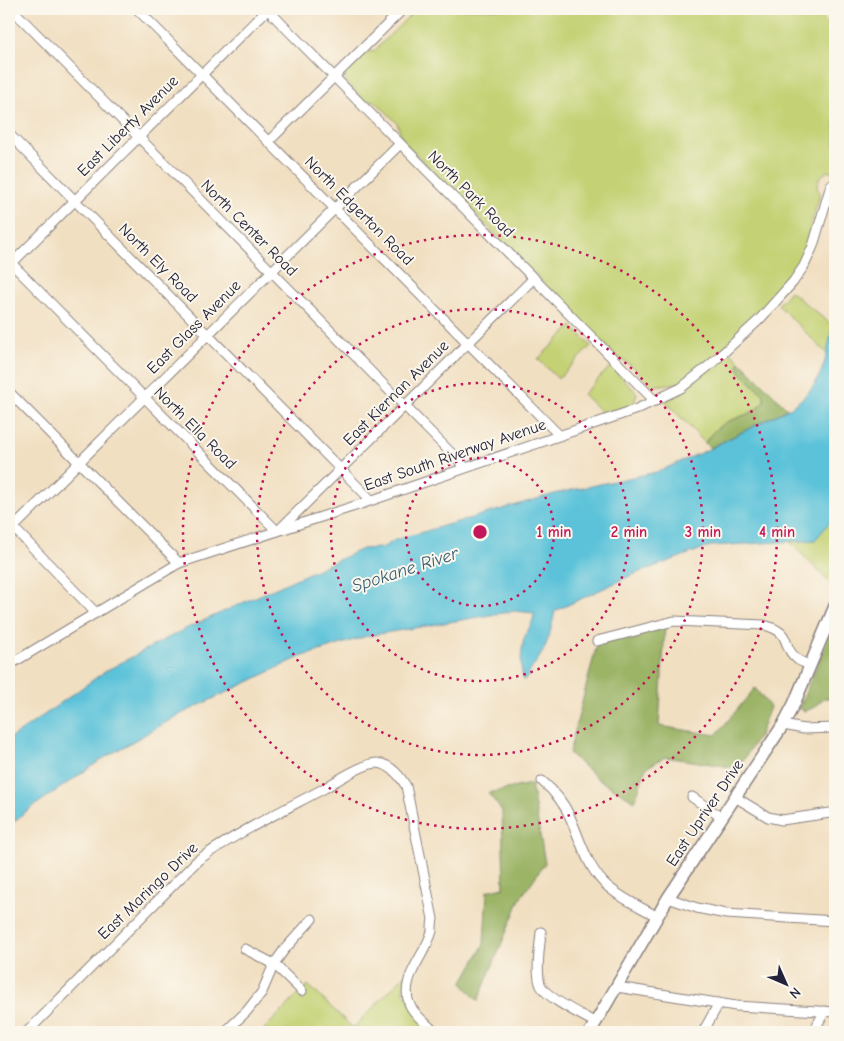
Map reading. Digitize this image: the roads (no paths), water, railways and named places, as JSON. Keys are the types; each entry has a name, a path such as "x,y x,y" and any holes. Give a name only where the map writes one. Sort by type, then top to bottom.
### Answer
{"main road":[{"name":"East Upriver Drive","path":"593,1027 656,916 783,725 835,606"}],"street":[{"name":"North Center Road","path":"12,9 465,467"},
{"name":"North Edgerton Road","path":"137,9 559,435"},
{"name":"East Liberty Avenue","path":"10,263 267,9"},
{"name":"North Park Road","path":"267,9 655,401"},
{"path":"269,141 403,9"},
{"name":"North Ely Road","path":"9,134 371,500"},
{"name":"East Glass Avenue","path":"10,528 400,144"},
{"name":"East South Riverway Avenue","path":"9,665 179,563 637,409 681,388 760,320 793,282 804,266 813,246 831,185"},
{"name":"North Ella Road","path":"10,263 278,530"},
{"name":"East Kiernan Avenue","path":"278,530 534,278"},
{"path":"9,392 179,563"},
{"path":"10,528 96,613"},
{"path":"598,641 674,621 764,625 775,628 784,635 790,651 796,659 810,665"},
{"path":"783,725 804,728 835,728"},
{"name":"East Maringo Drive","path":"27,1032 198,860 220,844 362,768 377,763 390,767 400,776 406,786 432,919 430,936 412,972 408,988 409,1004 435,1032"},
{"path":"542,781 554,792 569,815 593,869 618,894 656,916"},
{"path":"692,797 721,817"},
{"path":"735,797 768,817 782,820 835,814"},
{"path":"668,898 697,908 726,914 835,921"},
{"path":"225,1032 247,1011 262,992 274,964 284,950 312,920"},
{"path":"541,932 539,972 541,986 554,999 593,1027"},
{"path":"245,949 274,964 302,991"},
{"path":"617,987 758,1008 835,1012"},
{"path":"702,1032 719,1003"},
{"path":"813,1032 825,1011"}],"water":[{"name":"Spokane River","path":"835,318 835,516 815,540 710,546 632,575 555,611 544,648 526,679 523,680 521,665 523,644 534,613 514,611 367,636 300,657 177,716 104,758 25,812 9,826 9,739 104,672 185,629 362,549 382,548 395,540 558,493 657,472 703,452 788,409 809,392 822,371"}]}
